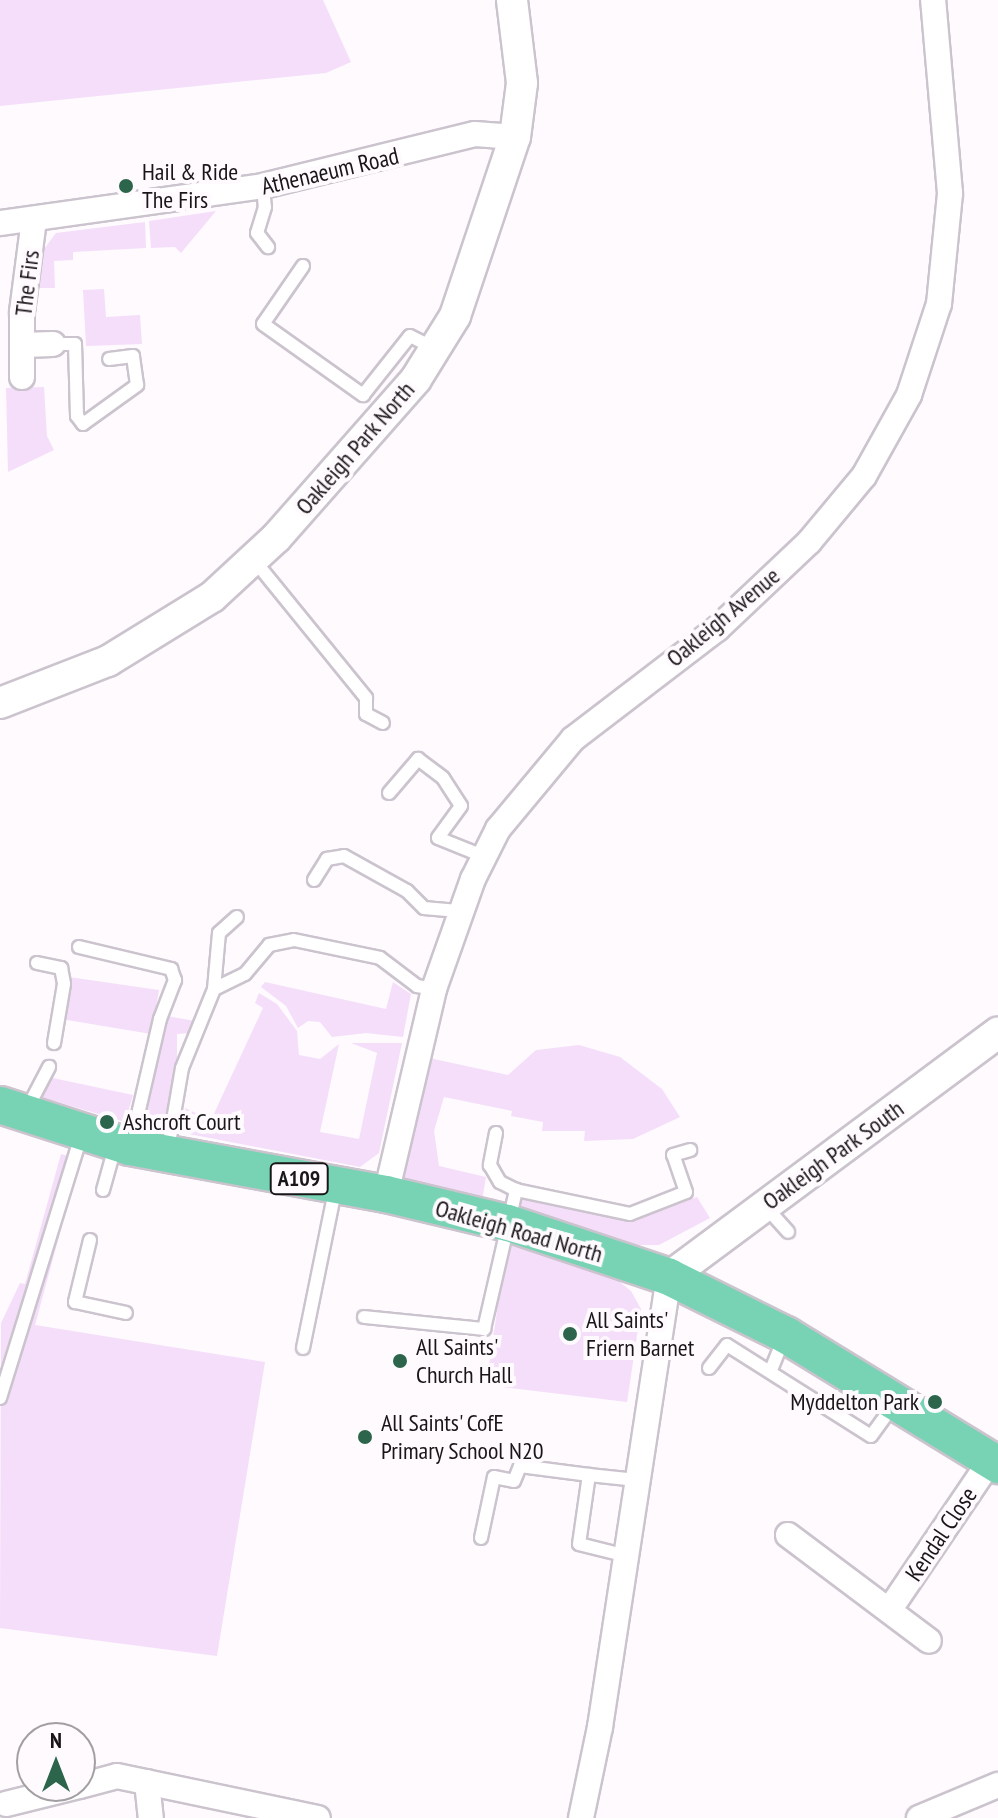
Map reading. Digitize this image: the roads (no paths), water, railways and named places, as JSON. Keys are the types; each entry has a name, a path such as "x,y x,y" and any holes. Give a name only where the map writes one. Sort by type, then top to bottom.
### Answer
{"main road":[{"name":"Oakleigh Road North","path":"12,1110 123,1145 168,1155 386,1194 512,1207 669,1277 786,1335 995,1462"}],"street":[{"name":"Oakleigh Park North","path":"0,703 133,648 212,597 254,560 374,433 455,316 481,252 515,137 522,83 512,0"},
{"name":"Oakleigh Avenue","path":"386,1194 434,989 483,856 515,804 573,739 717,629 809,542 864,476 890,433 925,352 946,256 949,137 933,0"},
{"name":"Athenaeum Road","path":"0,223 263,186 475,134 515,137"},
{"name":"The Firs","path":"22,377 22,345 34,220"},
{"name":"The Firs","path":"22,345 53,344"},
{"name":"Oakleigh Park South","path":"669,1277 998,1033"},
{"path":"581,1818 627,1556 669,1277"},
{"name":"Kendal Close","path":"890,1609 995,1462"},
{"path":"788,1535 929,1641"},
{"path":"96,1782 117,1776 318,1818"},
{"path":"147,1782 151,1818"},
{"path":"919,1818 998,1785"},
{"path":"7,1811 33,1802"}],"lane":[{"path":"263,186 265,207 257,233 268,247"},
{"path":"303,266 263,324 363,395 410,336 435,349"},
{"path":"53,344 75,344 77,416 83,424 137,385 133,356 109,359"},
{"path":"254,560 366,698 366,714 383,723"},
{"path":"389,793 418,759 443,778 461,806 438,838 483,856"},
{"path":"314,880 327,859 344,856 407,891 424,908 461,911"},
{"path":"168,1155 182,1068 214,989 219,933 237,917"},
{"path":"214,989 245,974 269,945 294,940 380,958 417,986 434,989"},
{"path":"79,947 171,969 175,980 160,1019 123,1145 103,1190"},
{"path":"37,963 61,968 54,1043"},
{"path":"12,1110 49,1067"},
{"path":"0,1398 82,1133"},
{"path":"364,1317 484,1329 512,1207 490,1165 496,1133"},
{"path":"512,1207 630,1214 686,1192 673,1155 690,1150"},
{"path":"303,1348 336,1186"},
{"path":"764,1205 788,1232"},
{"path":"90,1240 75,1302 126,1313"},
{"path":"771,1370 786,1335"},
{"path":"709,1368 727,1345 871,1436 897,1400"},
{"path":"481,1538 494,1477 514,1481 520,1466 637,1480"},
{"path":"589,1475 579,1544 627,1556"}],"place":[{"name":"Hail & Ride The Firs","path":"126,186"},
{"name":"Ashcroft Court","path":"107,1122"},
{"name":"All Saints' Friern Barnet","path":"570,1334"},
{"name":"All Saints' Church Hall","path":"400,1361"},
{"name":"Myddelton Park","path":"935,1402"},
{"name":"All Saints' CofE Primary School N20","path":"365,1437"}]}
